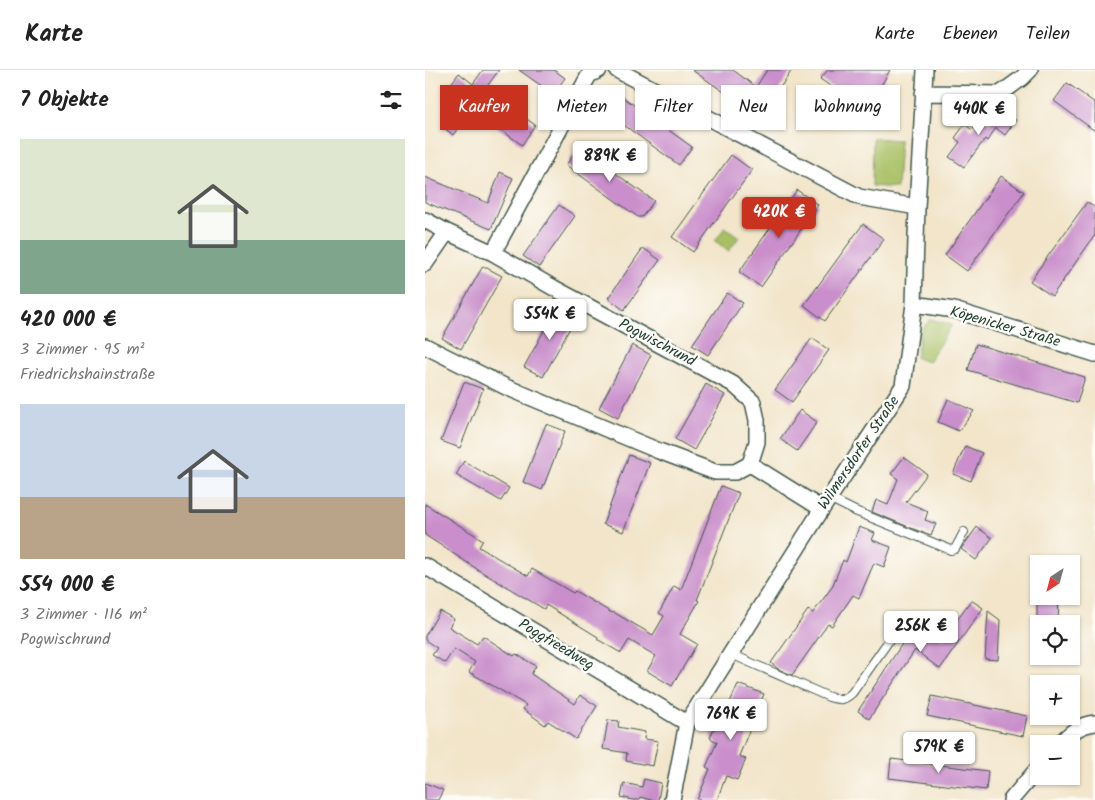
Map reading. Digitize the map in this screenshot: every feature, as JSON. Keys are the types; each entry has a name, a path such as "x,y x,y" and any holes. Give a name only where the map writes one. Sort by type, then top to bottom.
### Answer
{"street":[{"path":"493,253 589,75 599,70"},
{"path":"617,70 859,198 917,207"},
{"name":"Wilmersdorfer Straße","path":"672,800 687,723 825,504 903,386 914,304 917,207 925,70"},
{"path":"923,93 1000,94 1031,70"},
{"name":"Pogwischrund","path":"425,220 493,253 733,384 753,402 757,420 757,442 750,464"},
{"path":"425,264 447,232"},
{"name":"Köpenicker Straße","path":"914,304 954,310 1095,354"},
{"path":"425,346 506,387 659,451 715,472 735,472 750,464 825,504"},
{"name":"Poggfreedweg","path":"425,566 687,723"},
{"path":"1069,735 1082,726 1095,723"},
{"path":"1011,800 1030,778"}],"lane":[{"path":"825,504 855,512 951,550 955,549 964,532"},
{"path":"731,654 829,697 840,700 847,698 852,693 897,629"}],"green space":[{"path":"873,138 900,140 897,188 872,186"},
{"path":"725,227 739,237 729,251 715,241"},
{"path":"931,319 952,325 928,362 916,358 921,330"}],"building":[{"path":"483,70 499,70 488,85 450,85 459,73 473,84"},
{"path":"519,70 554,70 565,78 560,85 540,85"},
{"path":"692,70 733,70 753,85 721,85 721,90"},
{"path":"767,70 792,70 782,85 757,85"},
{"path":"828,70 890,70 881,85 829,85 820,79"},
{"path":"1067,83 1095,103 1095,131 1054,101"},
{"path":"625,99 635,106 635,130 669,130 692,147 679,165 625,126"},
{"path":"1001,109 1016,120 1005,135 996,128 987,141 985,139 964,167 949,157 960,142 955,138 965,124 972,130 982,118 990,124"},
{"path":"528,120 535,125 522,145 501,130 528,130"},
{"path":"447,130 457,130 453,135"},
{"path":"579,147 654,201 642,217 638,217 566,165"},
{"path":"731,155 752,170 693,252 672,237"},
{"path":"500,172 513,178 491,229 425,202 425,177 488,203"},
{"path":"1001,176 1024,192 967,271 945,255"},
{"path":"797,190 818,205 761,287 739,272"},
{"path":"1087,202 1095,208 1095,235 1052,296 1030,281"},
{"path":"559,205 575,216 539,267 523,256"},
{"path":"863,224 884,239 825,321 804,305"},
{"path":"643,248 660,260 624,310 608,298"},
{"path":"483,266 502,276 461,349 442,338"},
{"path":"727,293 743,303 708,355 692,345"},
{"path":"558,305 577,315 543,377 524,367"},
{"path":"812,338 829,350 792,402 775,390"},
{"path":"976,344 1085,377 1077,403 968,370"},
{"path":"632,345 651,355 618,418 599,408"},
{"path":"464,382 483,389 460,448 441,441"},
{"path":"706,384 725,395 694,450 675,439"},
{"path":"948,399 974,411 959,431 938,422"},
{"path":"800,410 817,422 797,451 780,439"},
{"path":"546,424 565,431 542,490 523,482"},
{"path":"965,446 982,453 971,481 953,474"},
{"path":"629,455 650,463 623,532 603,524"},
{"path":"904,457 927,474 906,502 928,511 925,520 936,524 931,535 872,512 876,500 888,505 898,479 891,474"},
{"path":"464,461 509,488 501,501 456,475"},
{"path":"721,486 739,493 697,600 699,601 680,634 697,644 672,686 647,671 656,656 629,640 621,653 546,605 544,609 480,571 425,535 425,504 483,540 479,547 528,576 532,569 653,635 664,616 659,613 674,586 681,590"},
{"path":"859,527 875,533 872,540 891,547 884,567 874,563 859,598 853,595 832,626 828,624 792,675 778,669 771,663 808,610 813,613 832,587 843,560 846,562"},
{"path":"977,527 992,538 976,560 961,549"},
{"path":"971,600 983,608 940,669 915,650 869,719 858,711 917,621 943,639"},
{"path":"1037,605 1059,605 1058,615 1037,615"},
{"path":"440,611 454,619 449,627 477,644 483,636 514,656 516,654 536,666 531,674 575,704 580,695 597,706 576,739 548,721 545,725 523,709 526,705 469,672 475,662 454,649 445,663 432,655 437,648 425,640 425,636"},
{"path":"988,611 1000,620 998,660 985,659"},
{"path":"738,684 764,694 739,756 746,759 737,780 726,776 717,800 697,800 710,769 706,767 717,742 710,738 717,721 721,723"},
{"path":"932,696 1027,716 1023,736 927,716"},
{"path":"608,720 619,721 618,727 645,732 644,739 658,741 653,766 626,761 627,753 603,749"},
{"path":"891,759 988,771 986,790 889,778"},
{"path":"644,779 661,783 658,800 640,797 639,800 633,800 621,797 624,783 642,787"},
{"path":"425,783 443,790 438,800 425,800"}]}
